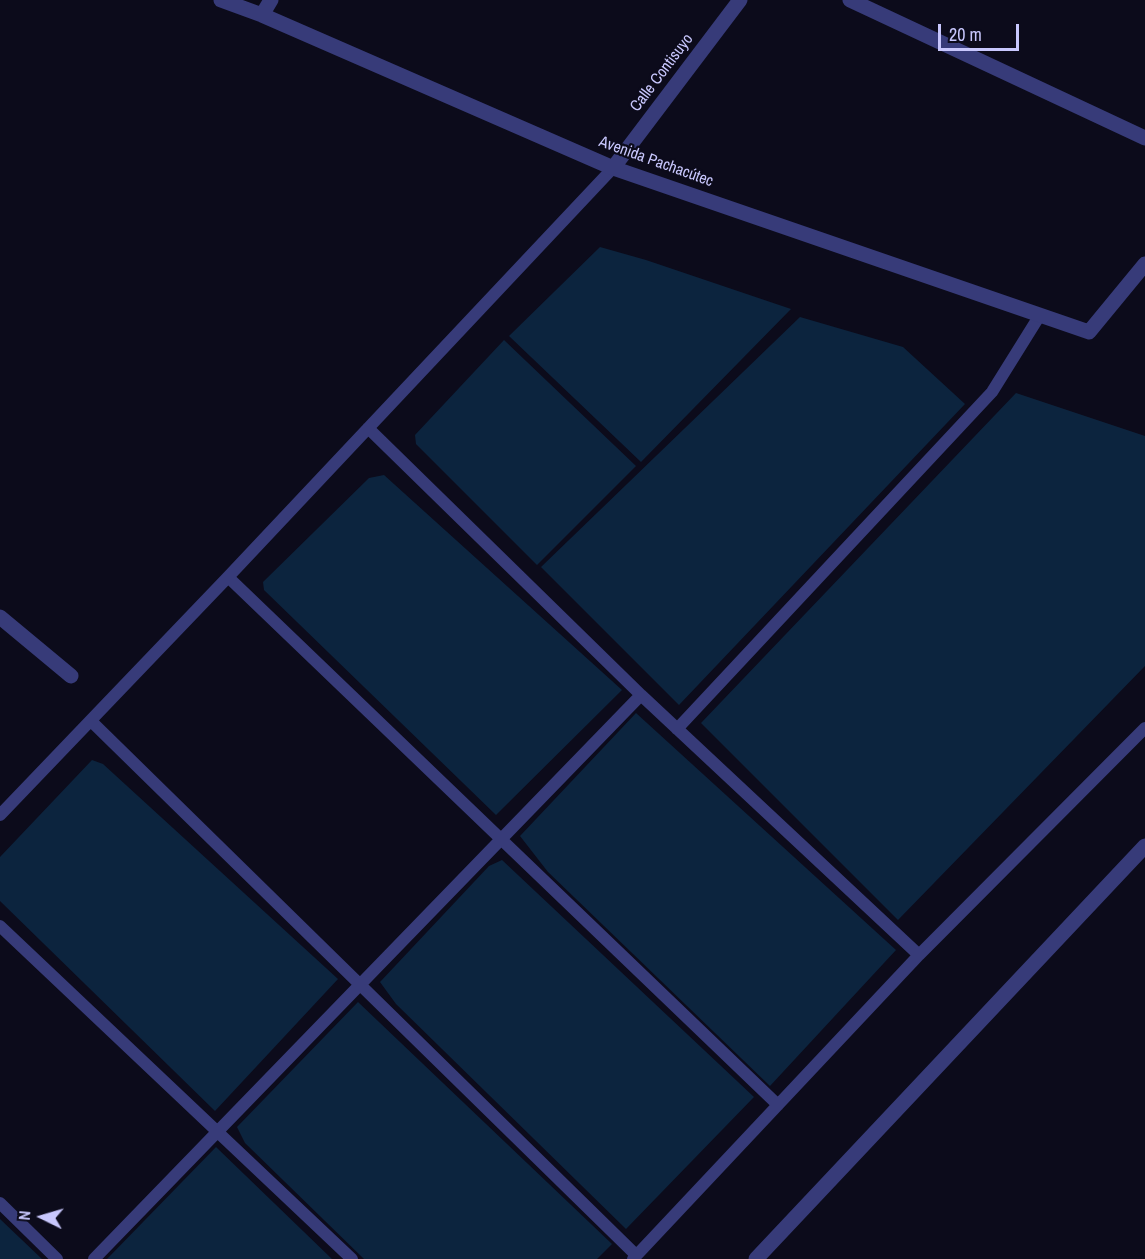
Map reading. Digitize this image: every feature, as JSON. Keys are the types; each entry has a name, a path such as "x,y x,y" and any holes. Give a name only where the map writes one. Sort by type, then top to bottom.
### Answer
{"street":[{"name":"Avenida Pachacútec","path":"221,0 262,15 613,168 1089,332 1145,264"},
{"path":"262,15 271,0"},
{"name":"Calle Contisuyo","path":"613,168 740,0"},
{"path":"849,0 1145,138"},
{"path":"0,617 71,676"},
{"path":"756,1259 1145,846"}],"lane":[{"path":"0,816 228,578 613,168"},
{"path":"677,729 992,392 1040,315"},
{"path":"368,428 641,695 919,955"},
{"path":"228,578 778,1105"},
{"path":"94,1259 641,695"},
{"path":"91,721 634,1257 919,955 1145,728"},
{"path":"0,926 352,1259"},
{"path":"0,1203 57,1259"}],"water":[{"path":"600,247 646,260 791,309 641,462 509,336"},
{"path":"800,317 903,347 965,404 679,705 541,567"},
{"path":"504,340 636,466 537,565 416,444 415,435"},
{"path":"1016,393 1145,436 1145,666 898,920 701,723"},
{"path":"384,475 622,690 496,815 264,590 263,582 369,478"},
{"path":"636,713 896,950 770,1086 548,872 520,836"},
{"path":"92,760 103,764 338,979 215,1111 0,901 0,857"},
{"path":"502,860 754,1097 626,1229 396,1004 380,982 489,866"},
{"path":"358,1002 612,1244 597,1259 364,1259 245,1143 237,1127"},
{"path":"216,1147 332,1259 107,1259"},
{"path":"0,1219 42,1259 0,1259"}]}
